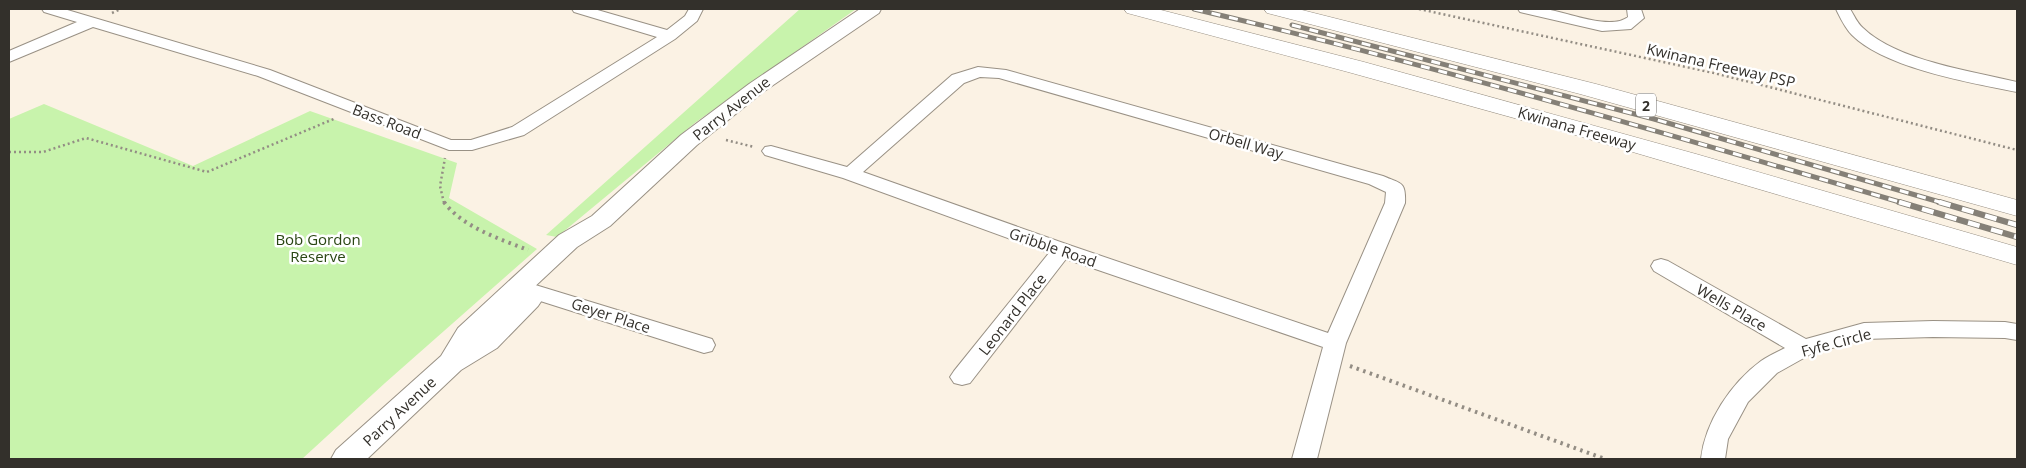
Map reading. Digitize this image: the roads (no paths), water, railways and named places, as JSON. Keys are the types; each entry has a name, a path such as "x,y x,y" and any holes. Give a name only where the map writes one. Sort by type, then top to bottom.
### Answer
{"highway":[{"name":"Kwinana Freeway","path":"1134,9 1289,48 1564,124 2017,256"},
{"name":"2","path":"1274,9 1588,89 2017,208"}],"main road":[{"name":"Parry Avenue","path":"347,459 451,363 487,341 554,254 568,241 601,221 697,134 756,88 872,9"},
{"name":"Parry Avenue","path":"528,289 586,246 601,221"}],"street":[{"name":"Bass Road","path":"49,9 264,73 448,145 472,146 518,131 670,36 692,18 696,9"},
{"path":"579,9 670,36"},
{"path":"1524,9 1602,26 1626,26 1636,18 1634,9"},
{"path":"1843,9 1857,31 1869,41 1886,50 1931,65 2017,87"},
{"path":"9,57 91,22"},
{"name":"Orbell Way","path":"850,174 958,79 978,72 1000,73 1376,180 1396,189 1394,203 1333,351 1305,459"},
{"name":"Gribble Road","path":"771,152 850,174 1062,250 1333,351"},
{"name":"Leonard Place","path":"962,377 1062,250"},
{"name":"Wells Place","path":"1661,266 1803,348"},
{"name":"Geyer Place","path":"528,289 704,344"},
{"name":"Fyfe Circle","path":"1713,459 1716,439 1739,396 1768,366 1803,348 1864,331 1934,329 2005,330 2017,332"}],"railway":[{"path":"1194,9 1373,53 1461,77 1903,203"},
{"path":"1292,25 1654,119 1943,203"},
{"path":"1899,202 2017,237"},
{"path":"1939,202 2017,225"}],"park label":[{"name":"Bob Gordon Reserve","path":"318,248"}]}
